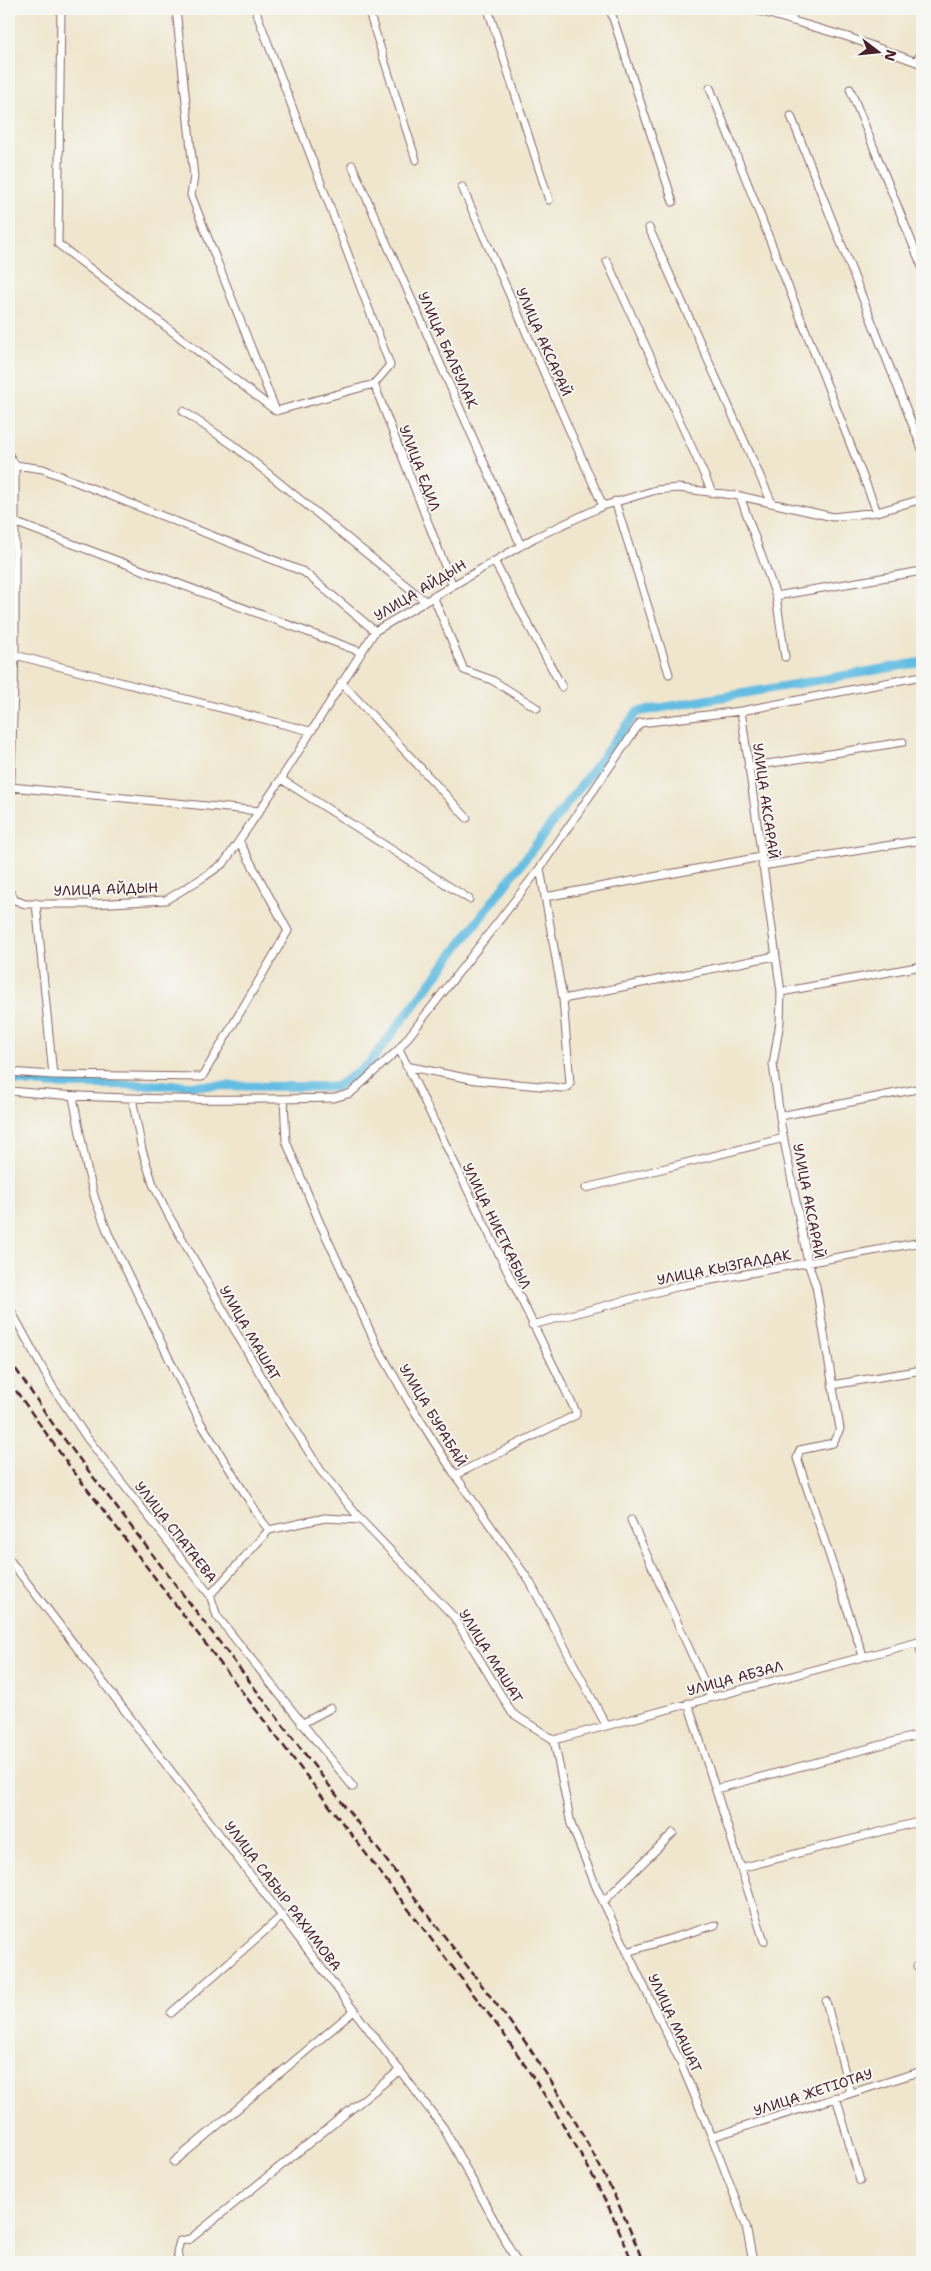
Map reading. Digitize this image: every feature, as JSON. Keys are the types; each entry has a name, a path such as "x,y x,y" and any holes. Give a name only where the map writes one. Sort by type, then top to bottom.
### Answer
{"street":[{"path":"61,9 58,244 276,411"},
{"path":"176,9 194,177 191,195 276,411"},
{"path":"254,9 390,366 374,384 276,411"},
{"path":"368,9 416,160"},
{"path":"488,9 549,200"},
{"path":"610,9 673,202"},
{"path":"752,9 919,63 922,53"},
{"path":"792,21 793,9"},
{"path":"710,88 877,512"},
{"path":"850,89 922,267"},
{"path":"791,116 922,449"},
{"name":"УЛИЦА БАЛБУЛАК","path":"352,165 522,546"},
{"name":"УЛИЦА АКСАРАЙ","path":"462,187 603,506"},
{"path":"649,228 772,504"},
{"path":"607,261 712,492"},
{"name":"УЛИЦА ЕДИЛ","path":"374,384 452,584"},
{"path":"183,411 233,445 425,601"},
{"path":"9,455 15,465 15,655 9,836"},
{"path":"15,465 42,469 304,572 375,631"},
{"name":"УЛИЦА АЙДЫН","path":"9,891 15,900 25,904 93,904 166,900 204,877 224,862 239,841 281,779 375,631 452,584 522,546 603,506 656,490 678,488 740,496 833,517 877,512 922,498"},
{"path":"740,496 776,596 785,657"},
{"path":"615,501 670,674"},
{"path":"14,522 361,652"},
{"path":"494,561 562,687"},
{"path":"776,596 922,571"},
{"path":"433,596 464,670 492,680 537,708"},
{"path":"15,655 310,732"},
{"path":"9,1091 73,1097 284,1099 334,1098 351,1093 399,1050 540,868 640,723 741,710 922,676"},
{"path":"341,682 468,818"},
{"name":"УЛИЦА АКСАРАЙ","path":"741,710 781,992 780,1022 773,1064 780,1116 808,1263 816,1286 840,1429 833,1444 800,1450 796,1458 863,1656"},
{"path":"748,767 903,742"},
{"path":"281,779 469,899"},
{"path":"10,787 259,811"},
{"path":"762,866 922,840"},
{"path":"9,1072 53,1075 202,1077 288,931 239,841"},
{"path":"545,897 761,857"},
{"path":"406,1066 476,1080 561,1088 568,1087 570,1082 563,999 540,868"},
{"path":"36,903 43,958 53,1075"},
{"path":"563,999 775,956"},
{"path":"781,992 922,966"},
{"name":"УЛИЦА НИЕТКАБЫЛ","path":"399,1050 576,1412 576,1415 455,1475"},
{"path":"780,1116 922,1088"},
{"path":"73,1097 88,1173 108,1233 199,1420 269,1530"},
{"name":"УЛИЦА МАШАТ","path":"132,1098 142,1150 153,1184 169,1216 270,1391 321,1470 361,1520 454,1617 512,1713 554,1740 571,1824 603,1902 679,2059 712,2137 746,2226 753,2262"},
{"name":"УЛИЦА БУРАБАЙ","path":"284,1099 286,1142 319,1221 376,1344 410,1404 455,1475 530,1582 606,1725"},
{"path":"586,1188 784,1138"},
{"name":"УЛИЦА КЫЗГАЛДАК","path":"532,1325 684,1285 922,1242"},
{"name":"УЛИЦА СПАТАЕВА","path":"9,1307 52,1386 87,1438 210,1595 217,1616 353,1787"},
{"path":"832,1385 922,1370"},
{"path":"210,1595 269,1530 325,1518 361,1520"},
{"path":"631,1520 711,1697"},
{"name":"УЛИЦА САБЫР РАХИМОВА","path":"9,1558 443,2127 517,2262"},
{"path":"920,1641 922,1655"},
{"name":"УЛИЦА АБЗАЛ","path":"554,1740 920,1641"},
{"path":"688,1703 764,1941"},
{"path":"301,1724 331,1708"},
{"path":"716,1789 922,1734"},
{"path":"741,1868 922,1821"},
{"path":"603,1902 673,1833"},
{"path":"170,2013 283,1915"},
{"path":"627,1952 715,1925"},
{"path":"826,2001 850,2092"},
{"path":"174,2162 355,2010"},
{"path":"180,2262 177,2252 180,2241 190,2239 400,2070"},
{"name":"УЛИЦА ЖЕТІОТАУ","path":"712,2137 850,2092 922,2072"},
{"path":"836,2097 860,2181"},
{"path":"913,2262 922,2259"}],"waterway":[{"path":"9,1080 49,1084 336,1087 368,1065 637,712 922,662"}],"railway":[{"path":"9,1359 55,1427 526,2043 576,2122 591,2150 619,2205 643,2262"},
{"path":"9,1381 68,1464 503,2033 558,2116 591,2172 620,2231 632,2262"}]}
